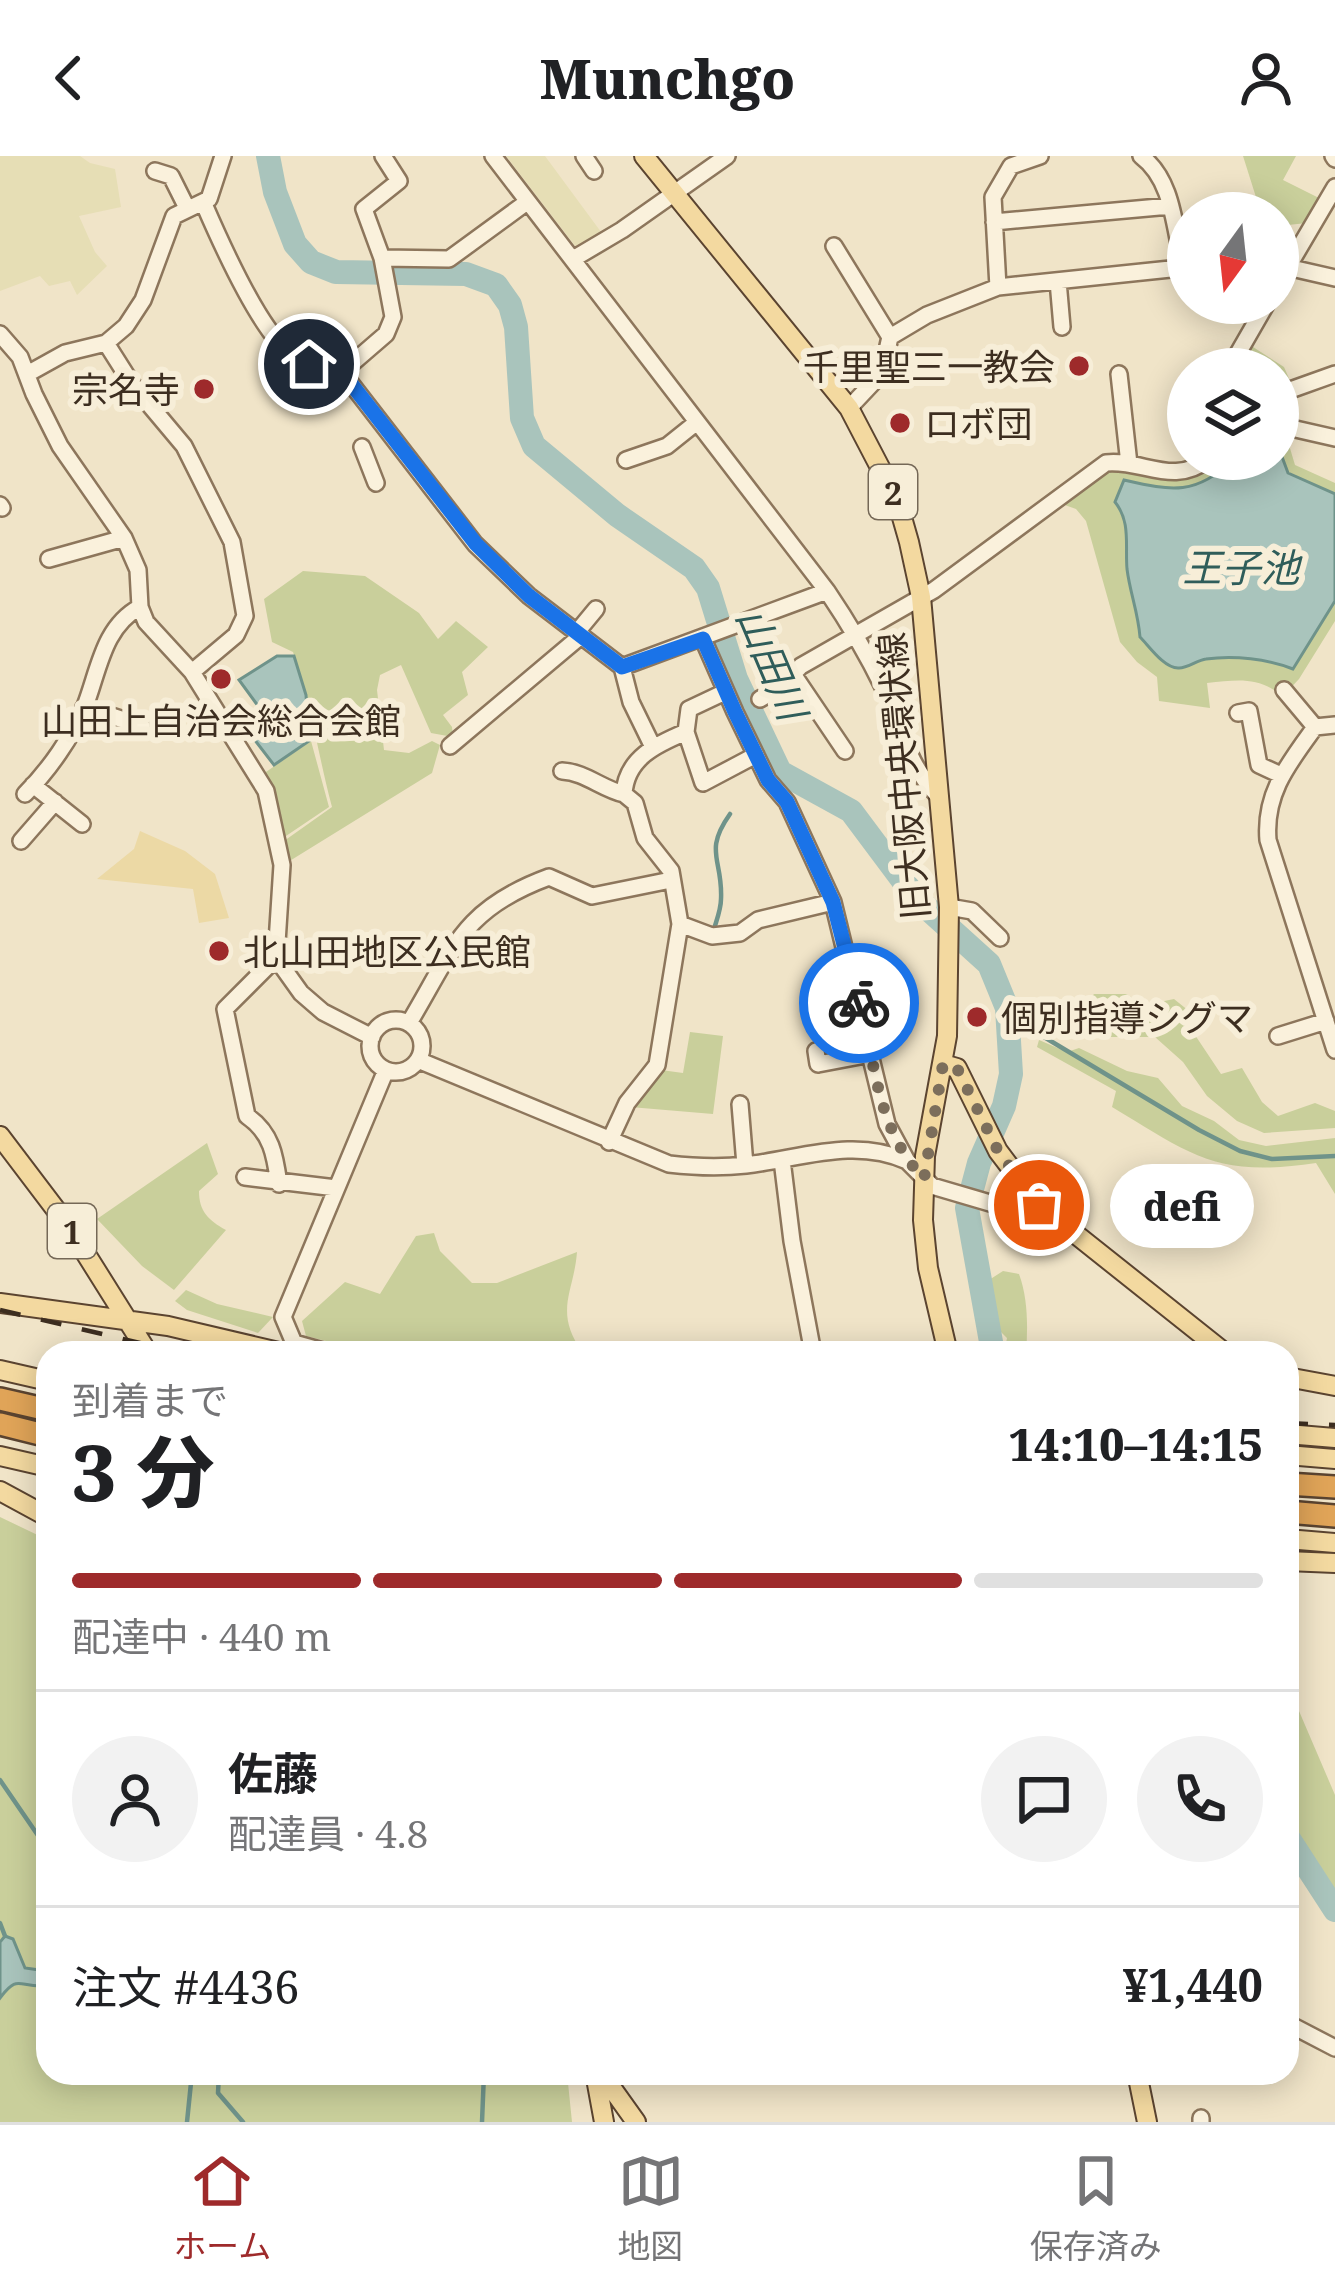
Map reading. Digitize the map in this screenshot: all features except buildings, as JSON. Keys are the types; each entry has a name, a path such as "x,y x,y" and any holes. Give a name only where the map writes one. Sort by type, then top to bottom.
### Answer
{"highway":[{"path":"0,1399 36,1407"},
{"path":"0,1424 36,1433"},
{"path":"1299,1484 1335,1486"},
{"path":"1299,1513 1335,1516"}],"main road":[{"name":"旧大阪中央環状線","path":"644,156 849,407 897,500 921,597 949,907 951,951 943,1064 924,1179 924,1238 945,1341"},
{"path":"943,1064 957,1068 998,1151 1039,1205 1211,1341"},
{"name":"1","path":"4,1142 69,1227 141,1341"},
{"path":"0,1303 129,1320 219,1341"},
{"name":"1","path":"129,1320 149,1341"},
{"path":"0,1370 36,1379"},
{"path":"1299,1379 1335,1386"},
{"path":"1299,1435 1335,1438"},
{"path":"0,1456 36,1464"},
{"path":"1299,1457 1335,1459"},
{"path":"0,1491 36,1510"},
{"path":"1299,1540 1335,1543"},
{"path":"1299,1562 1335,1563"},
{"path":"599,2085 604,2122"},
{"path":"607,2085 636,2122"},
{"path":"1139,2085 1147,2122"}],"street":[{"path":"28,373 65,353 106,343 126,326 143,300 174,216 209,199 223,156"},
{"path":"342,372 386,334 394,317 382,258 364,208 398,181 383,156"},
{"path":"493,156 827,590 886,694 912,765 939,797"},
{"path":"584,156 594,171"},
{"path":"573,259 727,156"},
{"path":"998,287 993,197 1011,166 1040,156"},
{"path":"1141,156 1154,165 1167,194"},
{"path":"155,171 171,176 196,206 279,343 309,364 342,372 476,544 529,596 622,667 631,702 652,746"},
{"path":"1299,247 1335,187"},
{"path":"382,258 449,259 527,202"},
{"path":"994,222 1167,206"},
{"path":"834,247 846,278 890,337"},
{"path":"849,407 882,373 890,337 928,314 998,287 1167,269"},
{"path":"1299,270 1335,278"},
{"path":"1058,281 1062,327"},
{"path":"0,334 28,373 60,446 124,538 138,570 140,607 146,622 192,672 200,692 266,791 282,865 276,958 301,994 323,1012 372,1037"},
{"path":"106,343 132,384 184,446 232,542 245,616 236,635 192,672"},
{"path":"1119,374 1129,464"},
{"path":"1299,387 1335,374"},
{"path":"626,460 667,446 697,422"},
{"path":"1299,429 1335,438"},
{"path":"362,447 376,483"},
{"path":"760,699 921,597 1106,463 1167,472"},
{"path":"49,559 124,538"},
{"path":"622,667 827,590"},
{"path":"82,824 29,789 84,707 107,642 127,614 140,607"},
{"path":"450,746 579,634 596,609"},
{"path":"703,639 768,780 787,802 833,902 889,1130 907,1161 932,1186 955,1194 1017,1211 1039,1205"},
{"path":"793,674 845,751"},
{"path":"1284,690 1315,727"},
{"path":"725,692 689,709 686,732 703,783 756,754"},
{"path":"84,707 142,726"},
{"path":"1250,711 1259,765 1281,775"},
{"path":"1335,725 1315,727 1281,775 1269,803 1268,840 1335,1050"},
{"path":"624,794 639,758 652,746 686,732"},
{"path":"562,771 576,772 635,803 645,838 671,871 680,925 657,1065 627,1103 610,1142"},
{"path":"21,841 55,802"},
{"path":"409,1023 471,920 508,892 549,877 592,896 666,881"},
{"path":"680,925 712,936 740,933 758,920 833,902"},
{"path":"949,907 972,910 1000,938"},
{"path":"276,958 225,1009 247,1116 274,1146 279,1184"},
{"path":"1278,1036 1326,1021"},
{"path":"383,1023 409,1023 422,1044 418,1060 407,1069 386,1070 374,1060 372,1037 383,1023"},
{"path":"816,1051 818,1064 871,1054"},
{"path":"418,1060 669,1165 745,1165 848,1149 907,1161"},
{"path":"294,1341 284,1322 289,1300 386,1070"},
{"path":"740,1104 745,1165"},
{"path":"782,1160 811,1341"},
{"path":"245,1178 336,1188"},
{"path":"1299,2029 1335,2048"}],"shaded area":[{"path":"0,156 80,156 115,169 121,207 79,216 95,252 107,266 77,295 70,281 49,286 40,276 0,291"},
{"path":"506,156 545,156 604,236 579,251"}],"green space":[{"path":"1243,156 1296,156 1283,180 1321,199 1307,223 1299,224 1299,192 1254,192"},
{"name":"王子池","path":"1299,467 1335,483 1335,621 1283,696 1256,682 1238,681 1207,683 1210,708 1159,701 1157,677 1120,642 1086,521 1076,509 1062,504 1092,480 1126,470 1167,476 1167,480 1299,480"},
{"path":"303,571 365,576 419,613 438,639 456,621 488,647 462,672 468,695 443,715 453,737 431,733 401,665 380,675 377,690 384,750 409,753 432,741 440,745 432,773 288,862 284,841 332,807 293,652 272,642 264,599"},
{"path":"311,741 329,807 283,838 263,774"},
{"path":"1094,994 1126,994 1145,1005 1174,999 1189,1011 1191,1029 1221,1074 1242,1068 1262,1102 1278,1116 1315,1103 1335,1111 1335,1128 1264,1133 1237,1121 1207,1096 1183,1062 1155,1037 1094,1037 1080,1011"},
{"path":"690,1032 723,1036 713,1114 630,1107 661,1070 683,1073"},
{"path":"1039,1040 1067,1052 1079,1048 1127,1071 1158,1078 1182,1106 1239,1140 1266,1146 1335,1138 1335,1194 1316,1163 1229,1165 1185,1150 1112,1107 1116,1091 1037,1047"},
{"path":"207,1143 218,1174 199,1191 201,1204 210,1219 226,1230 174,1290 142,1266 97,1219"},
{"path":"434,1233 440,1251 472,1283 497,1283 577,1252 567,1313 576,1341 326,1341 306,1336 302,1321 345,1282 380,1294 416,1236"},
{"path":"1003,1271 1019,1274 1027,1313 1026,1341 1006,1341 992,1323 990,1309 995,1302 989,1280"},
{"path":"186,1290 217,1304 273,1317 258,1333 187,1310 175,1301"},
{"path":"0,1517 36,1534 36,2085 568,2085 572,2122 0,2122"},
{"path":"1299,1711 1335,1795 1335,1897 1299,1838"}],"sand":[{"path":"140,831 185,851 215,874 229,918 199,923 193,889 97,879 134,849"}],"water":[{"name":"王子池","path":"1299,478 1335,494 1335,601 1293,669 1228,657 1173,667 1140,637 1127,569 1125,526 1115,502 1124,480 1170,488 1206,480"},
{"path":"277,656 294,656 306,695 309,741 274,765 244,726 264,714 239,680"},
{"path":"5,1936 13,1939 25,1968 36,1970 36,1986 15,1984 0,1998 0,1942"}],"waterway":[{"name":"山田川","path":"268,156 275,192 295,244 311,262 336,272 466,274 496,285 510,305 516,327 522,418 534,446 617,515 694,568 708,588 736,679 780,772 851,811 916,898 989,964 1007,1008 1011,1074 967,1208 991,1341"},
{"path":"714,929 721,899 717,838 730,814"},
{"path":"1003,994 1024,1025 1240,1151 1272,1159 1335,1156"},
{"path":"0,1780 36,1832"},
{"name":"山田川","path":"1299,1854 1335,1910"},
{"path":"0,1923 5,1936"},
{"path":"187,2122 191,2085"},
{"path":"218,2085 218,2093 243,2122"},
{"path":"482,2122 484,2085"}],"railway":[{"path":"0,1310 132,1341"},
{"path":"1299,1424 1335,1425"}],"way so far":[{"path":"859,1003 889,1130 907,1161 924,1179 943,1064 957,1068 998,1151 1039,1205"}],"place":[{"name":"千里聖三一教会","path":"1079,366"},
{"name":"宗名寺","path":"204,389"},
{"name":"ロボ団","path":"900,423"},
{"name":"山田上自治会総合会館","path":"221,679"},
{"name":"北山田地区公民館","path":"219,951"},
{"name":"個別指導シグマ","path":"977,1017"},
{"name":"defi","path":"1039,1205"}],"route":[{"path":"309,364 342,372 476,544 529,596 622,667 703,639 768,780 787,802 833,902 859,1003"}]}
